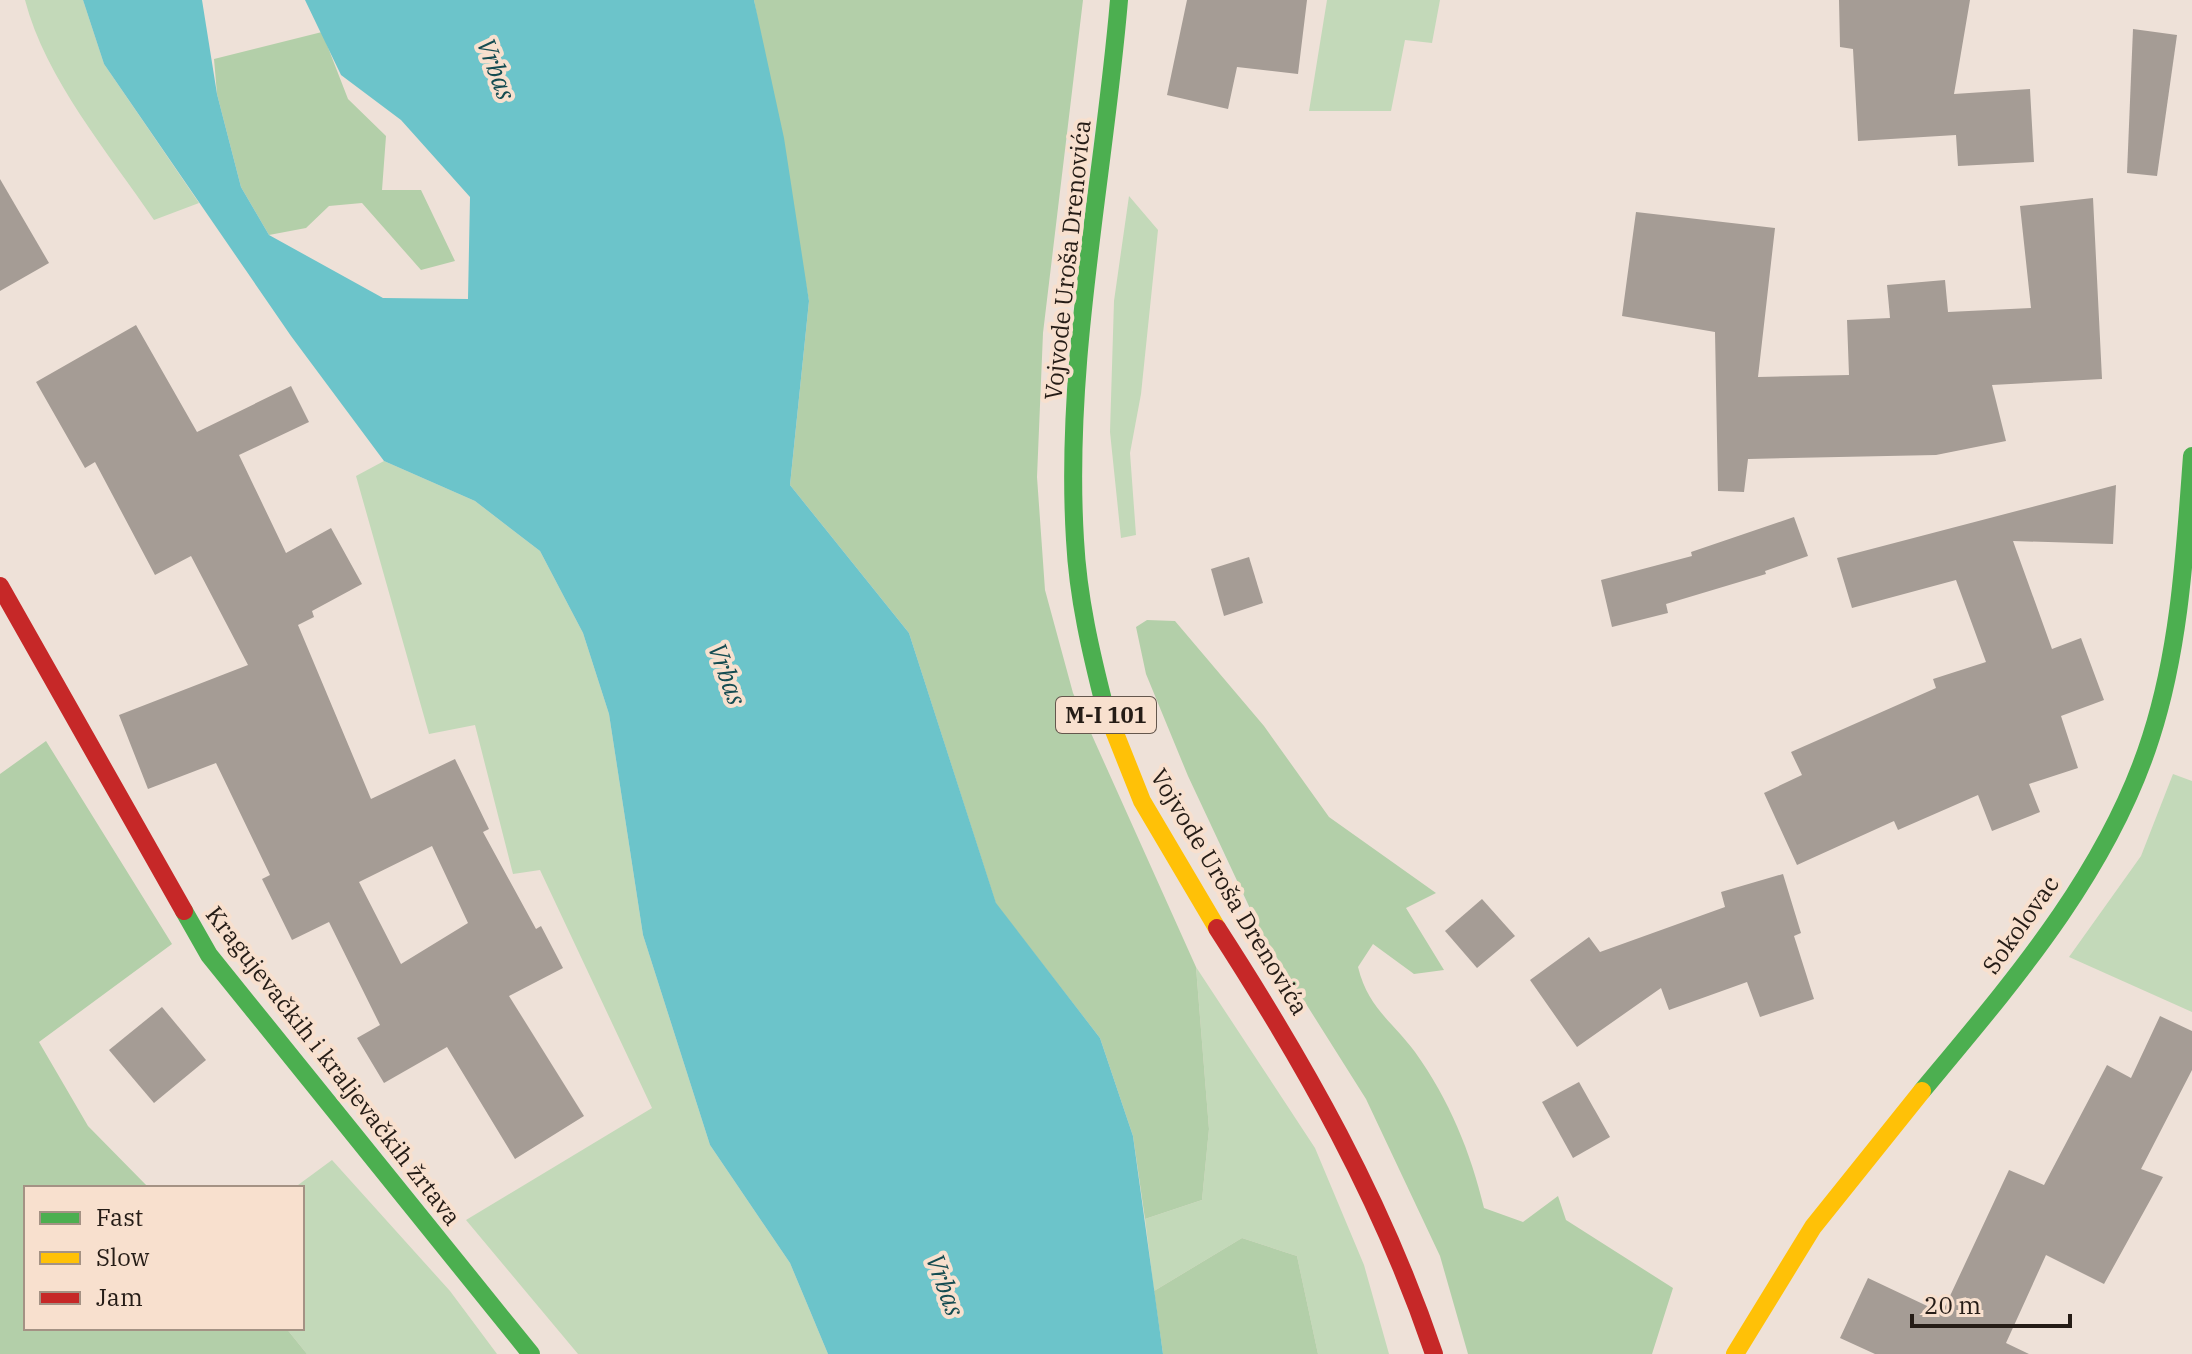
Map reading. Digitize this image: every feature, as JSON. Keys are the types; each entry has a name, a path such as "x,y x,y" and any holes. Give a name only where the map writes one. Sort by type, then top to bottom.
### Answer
{"main road":[{"name":"Vojvode Uroša Drenovića","path":"1119,0 1085,305 1075,435 1080,594 1098,687 1124,759 1148,808 1289,1040 1375,1196 1434,1354"},
{"name":"Sokolovac","path":"1735,1354 1759,1308 1840,1190 2023,969 2082,881 2121,815 2139,773 2158,711 2183,571 2192,456"},
{"name":"Kragujevačkih i kraljevačkih žrtava","path":"0,586 209,955 531,1354"}],"green space":[{"path":"25,0 83,0 104,64 199,203 154,220 63,87 35,30"},
{"path":"754,0 1083,0 1043,333 1037,477 1045,590 1073,693 1196,967 1209,1129 1202,1200 1145,1219 1133,1136 1100,1038 996,904 909,633 790,485 809,301"},
{"path":"1327,0 1440,0 1432,43 1405,40 1391,111 1309,111"},
{"path":"322,32 348,99 386,136 382,190 421,190 455,261 421,270 362,203 329,206 306,228 269,235 241,187 217,94 214,59"},
{"path":"1129,196 1158,230 1141,394 1130,453 1136,535 1121,538 1110,432 1114,301"},
{"path":"384,461 475,501 540,551 583,633 609,714 643,935 710,1145 790,1263 828,1354 578,1354 466,1220 652,1108 540,870 513,874 475,725 429,734 356,476"},
{"path":"1147,620 1175,621 1264,726 1329,817 1436,893 1406,908 1444,970 1414,974 1373,944 1358,967 1362,981 1374,1004 1415,1052 1438,1088 1473,1167 1484,1208 1523,1222 1558,1196 1566,1220 1673,1288 1652,1354 1468,1354 1440,1256 1366,1099 1262,934 1188,776 1146,674 1136,627"},
{"path":"46,741 172,944 39,1042 88,1126 147,1186 24,1186 24,1330 288,1330 307,1354 0,1354 0,774"},
{"path":"2173,774 2192,781 2192,1012 2069,957 2141,856"},
{"path":"1196,967 1315,1148 1364,1265 1389,1354 1318,1354 1297,1256 1242,1238 1154,1291 1145,1219 1202,1200 1209,1129"},
{"path":"332,1160 450,1291 497,1354 307,1354 288,1330 304,1330 304,1186 297,1186"},
{"path":"1242,1238 1297,1256 1318,1354 1163,1354 1154,1291"}],"water":[{"name":"Vrbas","path":"83,0 202,0 217,94 241,187 269,235 383,298 468,299 470,197 401,120 341,75 305,0 754,0 784,138 809,301 790,485 909,633 996,903 1100,1038 1133,1136 1163,1354 828,1354 790,1263 710,1145 643,935 609,714 583,633 540,551 475,501 384,461 291,336 104,64"}],"building":[{"path":"1187,0 1307,0 1298,74 1237,67 1228,109 1167,95"},
{"path":"1839,0 1970,0 1954,94 2030,89 2034,162 1958,166 1956,135 1858,141 1853,49 1840,47"},
{"path":"2133,29 2177,35 2157,176 2127,173"},
{"path":"0,179 49,263 0,291"},
{"path":"2093,198 2102,379 1992,385 2006,441 1936,455 1748,459 1744,492 1718,491 1715,332 1622,316 1636,212 1775,228 1758,377 1849,375 1847,320 1890,318 1887,285 1945,280 1948,312 2031,308 2020,206"},
{"path":"136,325 197,432 291,386 309,422 239,455 286,553 331,528 362,584 312,611 314,617 298,625 371,799 455,759 489,829 483,832 536,929 541,926 563,968 509,996 584,1116 515,1159 447,1047 384,1083 357,1038 380,1025 329,922 292,940 262,879 270,875 216,763 148,789 119,715 248,665 191,556 155,575 95,462 85,468 36,382","holes":["432,846 468,923 401,964 359,882"]},
{"path":"2116,485 2113,544 2013,541 2052,649 2081,638 2104,700 2061,716 2078,768 2029,784 2040,812 1992,831 1978,795 1898,830 1894,821 1797,865 1764,793 1802,775 1791,752 1936,688 1933,679 1986,662 1956,580 1852,608 1837,558"},
{"path":"1794,517 1808,556 1765,571 1766,574 1666,604 1668,613 1612,627 1601,580 1692,556 1691,552"},
{"path":"1249,557 1263,603 1224,616 1211,569"},
{"path":"1783,874 1801,933 1794,936 1814,999 1760,1017 1747,982 1669,1010 1661,988 1577,1047 1530,980 1589,937 1600,952 1725,907 1721,892"},
{"path":"1482,899 1515,936 1477,968 1445,931"},
{"path":"162,1007 206,1060 154,1103 109,1050"},
{"path":"2160,1016 2192,1031 2192,1070 2141,1169 2163,1177 2104,1284 2046,1255 2006,1343 2029,1354 1875,1354 1840,1338 1868,1278 1942,1313 2009,1170 2044,1185 2107,1065 2131,1078"},
{"path":"1579,1082 1610,1137 1573,1158 1542,1102"}],"traffic: fast":[{"path":"1105,708 1079,583 1073,472 1080,337 1119,0"},
{"path":"1922,1091 2054,925 2110,835 2132,787 2151,737 2169,668 2180,598 2192,456"},
{"path":"184,911 209,955 531,1354"}],"traffic: slow":[{"path":"1105,708 1142,801 1217,928"},
{"path":"1735,1354 1813,1227 1922,1091"}],"traffic: jam":[{"path":"0,586 184,911"},
{"path":"1217,928 1311,1082 1366,1187 1391,1242 1434,1354"}]}
